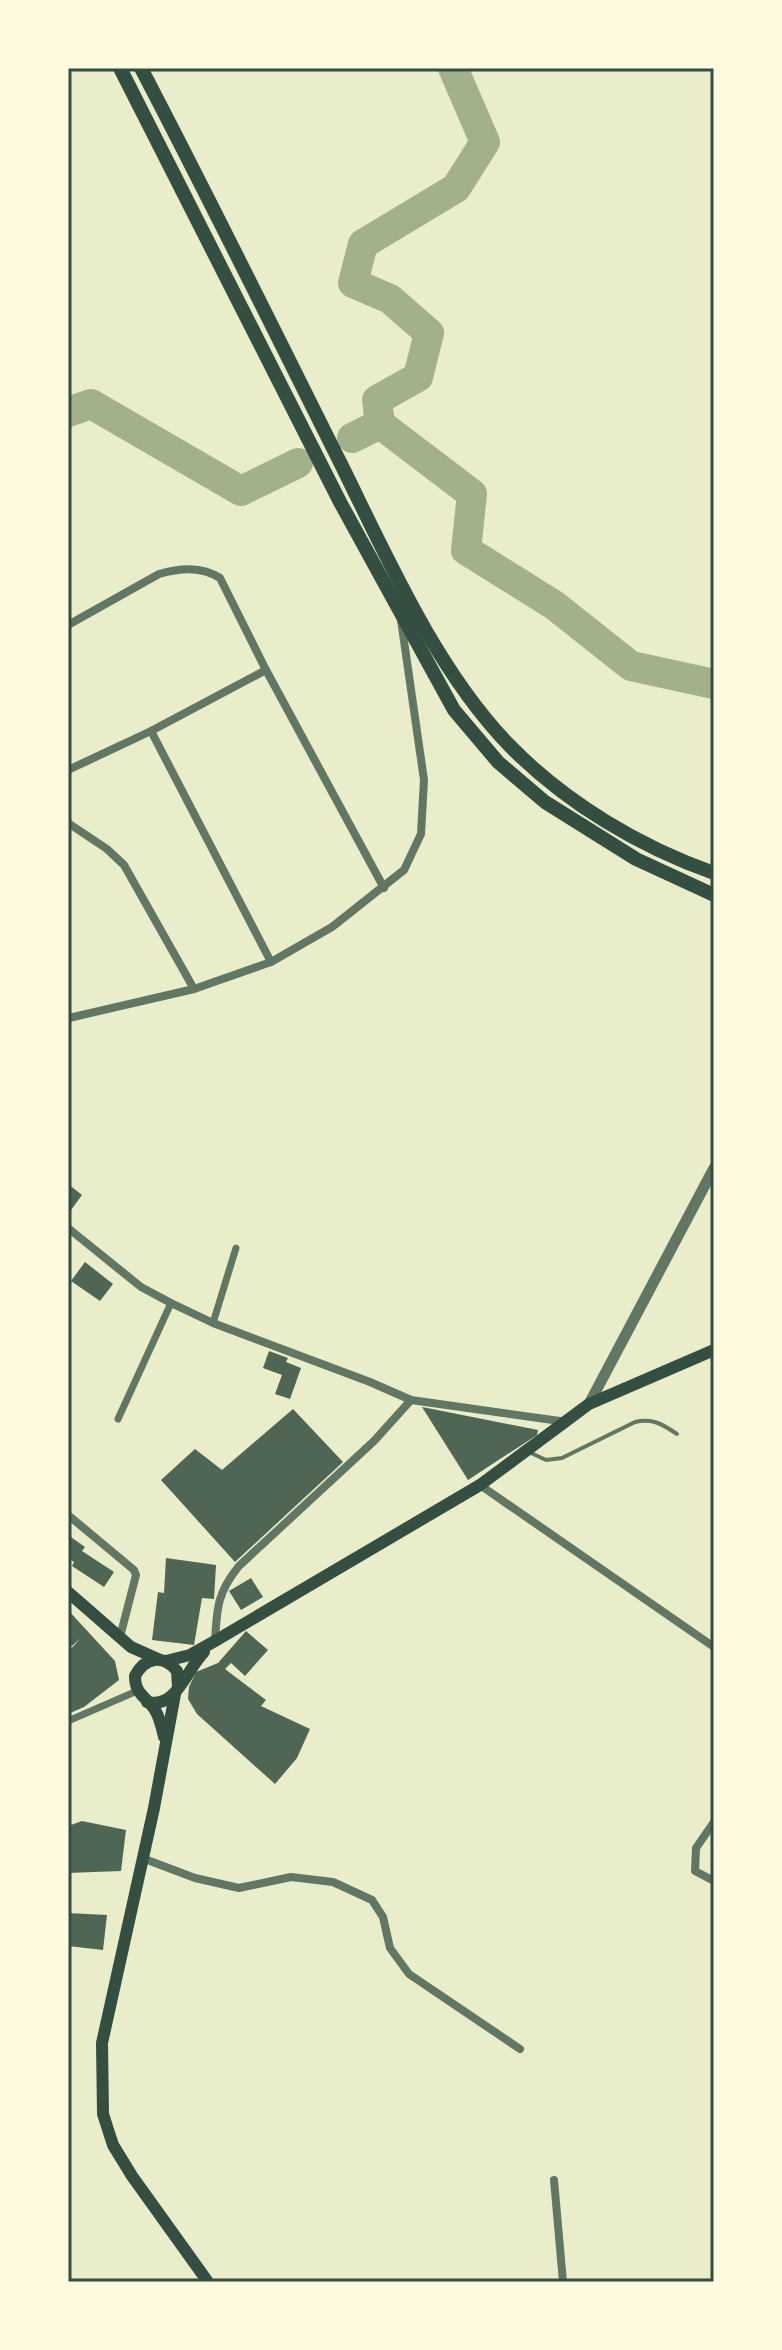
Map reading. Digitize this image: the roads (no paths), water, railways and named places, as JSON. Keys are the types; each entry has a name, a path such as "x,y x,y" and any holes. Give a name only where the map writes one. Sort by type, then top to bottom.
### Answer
{"main road":[{"path":"120,68 400,615 454,710 509,772 545,802 636,859 714,895"},
{"path":"141,68 375,533 443,661 461,688 510,746 552,783 635,838 714,873"},
{"path":"164,1748 161,1723 154,1708 137,1691 137,1672 145,1663 190,1655 480,1485 589,1404 714,1350"},
{"path":"68,1592 131,1647 162,1660 177,1671 154,1808 102,2043 103,2114 113,2145 132,2176 208,2282"},
{"path":"120,1637 130,1651 137,1672"},
{"path":"147,1702 165,1702 176,1691 197,1658 215,1641"}],"street":[{"path":"68,625 147,581 174,570 216,575 224,582 266,670 384,888"},
{"path":"69,1018 194,989 271,962 332,927 384,888 409,863 420,839 424,775 400,615"},
{"path":"68,770 151,731 266,670"},
{"path":"151,731 271,962"},
{"path":"68,823 107,849 124,865 194,989"},
{"path":"589,1404 714,1168"},
{"path":"68,1228 141,1287 171,1303 213,1323 411,1400 568,1422"},
{"path":"213,1323 236,1248"},
{"path":"118,1419 171,1303"},
{"path":"215,1641 217,1604 224,1585 239,1566 374,1441 411,1400"},
{"path":"480,1485 714,1647"},
{"path":"68,1515 134,1570 136,1575 120,1637"},
{"path":"68,1721 137,1691"},
{"path":"714,1822 696,1848 695,1871 714,1881"},
{"path":"142,1858 195,1878 239,1888 291,1877 333,1882 372,1900 383,1917 390,1948 409,1974 520,2049"},
{"path":"554,2180 563,2282"}],"lane":[{"path":"526,1451 546,1460 562,1458 635,1422 646,1420 660,1423 677,1434"}],"waterway":[{"path":"380,424 377,400 418,377 429,333 390,299 353,283 363,244 456,188 485,142 453,68"},
{"path":"68,412 91,404 241,491 298,463"},
{"path":"380,424 472,494 466,550 554,605 631,666 714,684"},
{"path":"352,438 380,424"}]}
